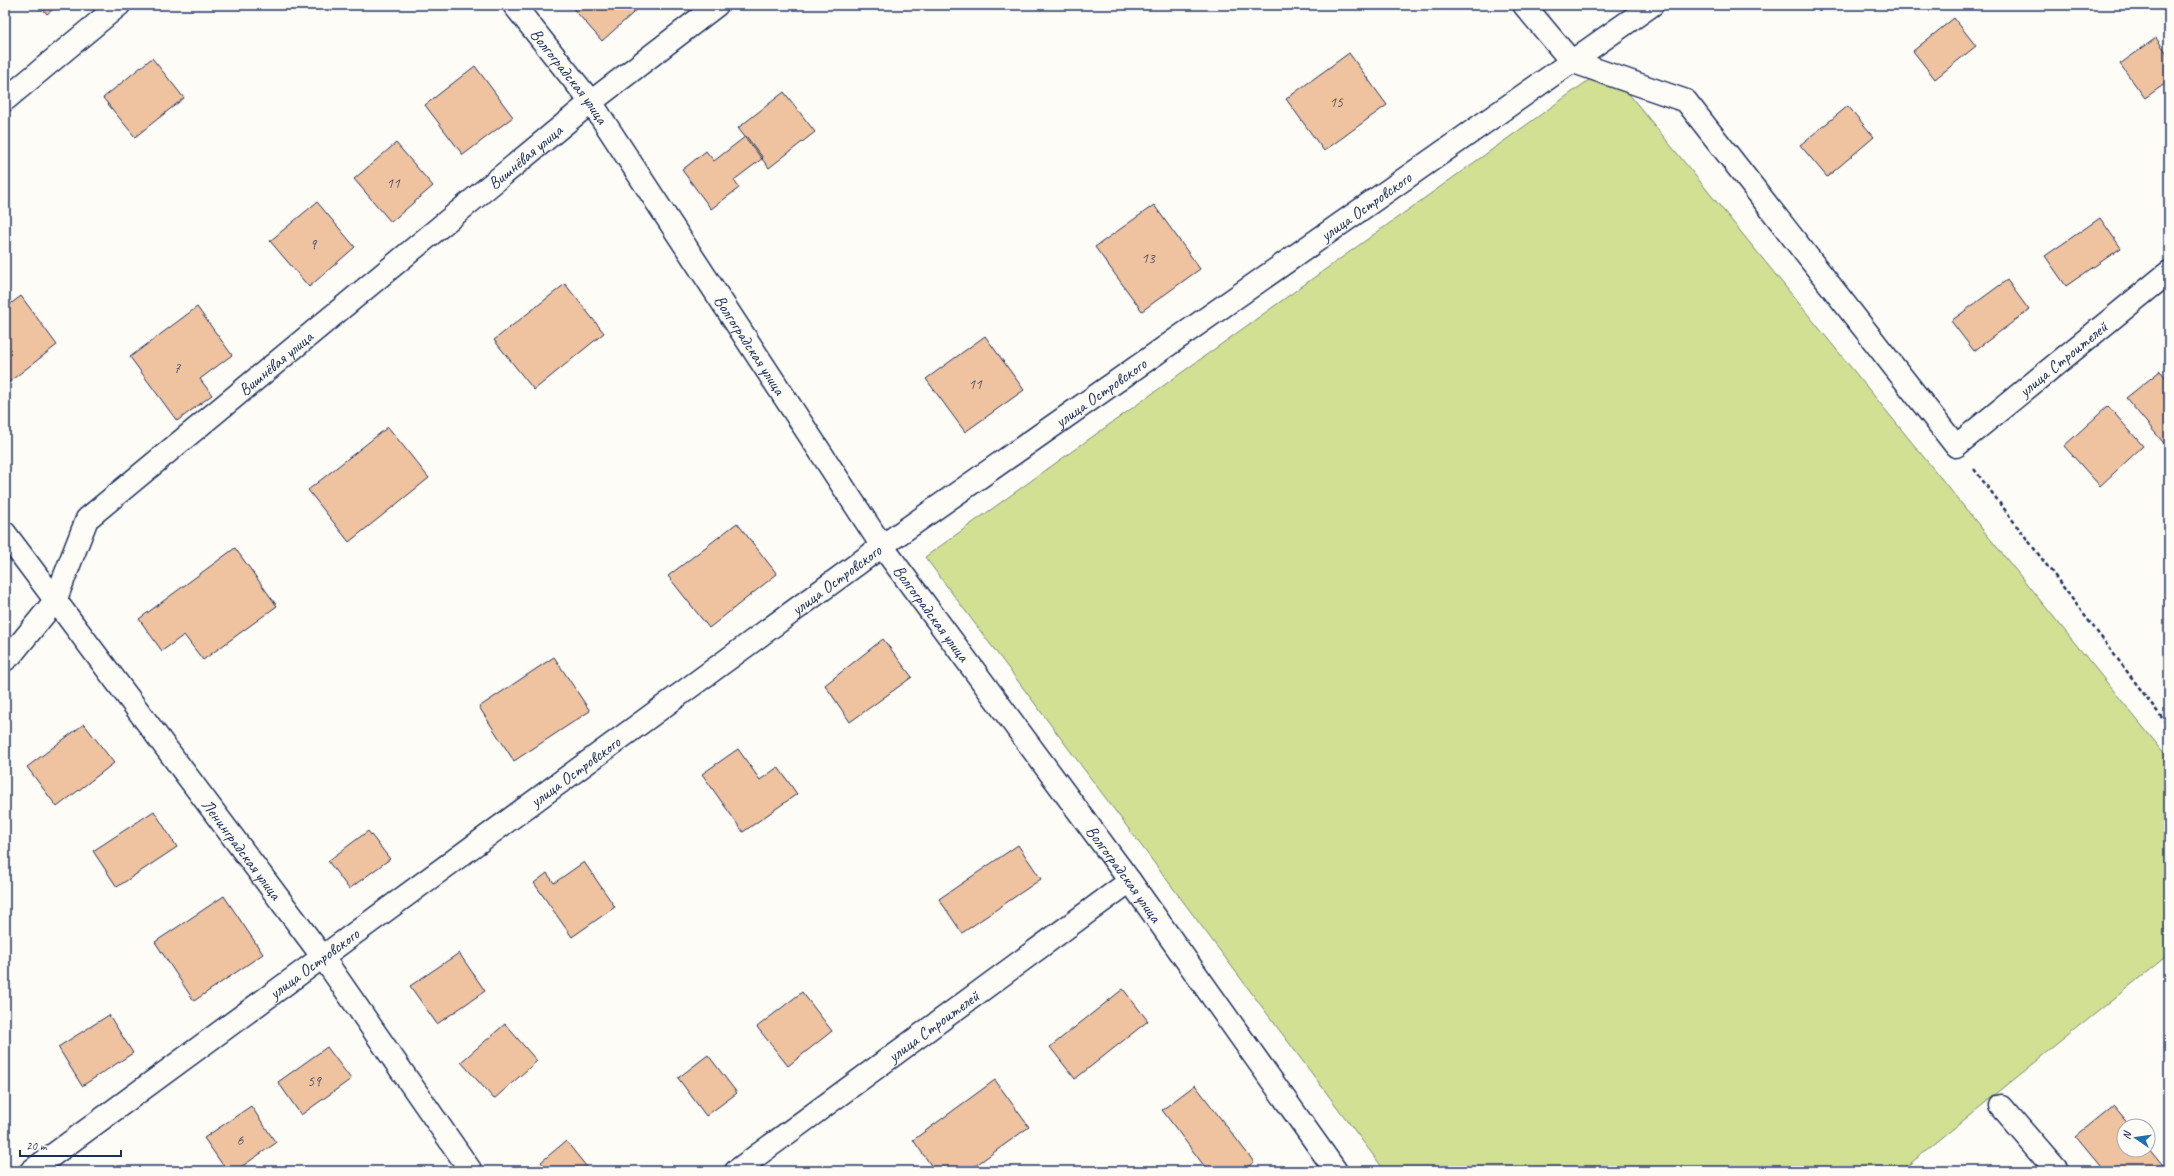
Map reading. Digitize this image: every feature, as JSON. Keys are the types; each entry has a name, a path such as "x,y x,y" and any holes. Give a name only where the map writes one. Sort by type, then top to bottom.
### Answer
{"street":[{"path":"5,100 119,5"},
{"name":"Волгоградская улица","path":"514,5 591,102 882,546 1130,881 1336,1171"},
{"name":"Вишнёвая улица","path":"5,660 11,655 55,601 87,519 591,102 717,5"},
{"path":"1524,5 1571,61 1686,101 1956,446"},
{"name":"улица Островского","path":"31,1171 882,546 1652,5"},
{"name":"улица Строителей","path":"1956,446 2169,272"},
{"name":"Ленинградская улица","path":"5,533 322,956 472,1171"},
{"name":"улица Строителей","path":"736,1171 1130,881"},
{"path":"2001,1106 2057,1171"}],"path":[{"path":"1956,446 2169,727"}],"green space":[{"path":"1607,67 2169,759 2169,954 1901,1171 1385,1171 925,557"}],"building":[{"path":"39,5 58,5 47,14"},
{"path":"570,5 642,5 602,41"},
{"path":"1954,18 1976,46 1935,79 1913,51"},
{"path":"2156,38 2169,56 2169,81 2145,98 2120,64"},
{"path":"1349,53 1387,105 1324,151 1286,99"},
{"path":"152,58 184,98 135,137 103,98"},
{"path":"475,66 513,117 463,155 425,105"},
{"path":"784,92 815,132 769,168 738,128"},
{"path":"1848,106 1874,137 1827,177 1800,145"},
{"path":"746,136 763,158 734,180 739,188 711,209 682,170 706,151 714,161"},
{"path":"396,143 433,186 391,222 354,179"},
{"path":"317,202 355,247 309,287 270,241"},
{"path":"1154,205 1200,269 1142,311 1095,247"},
{"path":"2100,218 2121,248 2066,286 2045,256"},
{"path":"2007,280 2029,310 1974,351 1951,321"},
{"path":"565,284 604,333 534,390 494,340"},
{"path":"21,296 57,345 5,385 5,308"},
{"path":"197,307 232,355 200,379 212,395 177,421 130,357"},
{"path":"985,336 1024,390 965,432 926,379"},
{"path":"2160,371 2169,381 2169,445 2167,447 2126,398"},
{"path":"2108,406 2143,446 2100,486 2064,446"},
{"path":"388,427 429,478 349,542 308,490"},
{"path":"737,523 777,574 709,628 668,576"},
{"path":"235,548 277,606 203,660 184,635 162,651 139,619"},
{"path":"883,639 912,677 850,722 825,685"},
{"path":"554,657 590,711 514,761 479,707"},
{"path":"84,724 114,763 57,807 27,767"},
{"path":"738,749 760,780 778,767 797,794 743,832 702,774"},
{"path":"154,811 177,847 117,887 93,851"},
{"path":"368,831 390,859 349,889 328,861"},
{"path":"1018,845 1041,879 962,933 939,899"},
{"path":"584,862 615,907 572,937 534,883 547,873 554,883"},
{"path":"224,896 263,954 194,1001 155,942"},
{"path":"459,953 485,991 437,1024 410,986"},
{"path":"1123,989 1148,1021 1075,1079 1050,1047"},
{"path":"802,992 832,1031 788,1066 757,1027"},
{"path":"109,1015 133,1053 82,1086 58,1047"},
{"path":"505,1024 537,1061 494,1099 461,1062"},
{"path":"327,1047 351,1079 301,1115 278,1082"},
{"path":"708,1055 737,1093 706,1116 678,1078"},
{"path":"995,1080 1029,1127 968,1171 935,1171 913,1140"},
{"path":"1195,1085 1254,1162 1242,1171 1208,1171 1162,1110"},
{"path":"251,1106 276,1143 235,1171 227,1171 204,1138"},
{"path":"2113,1106 2123,1118 2116,1118 2116,1158 2156,1158 2167,1171 2105,1171 2076,1136"},
{"path":"566,1141 590,1171 548,1171 541,1162"}]}
